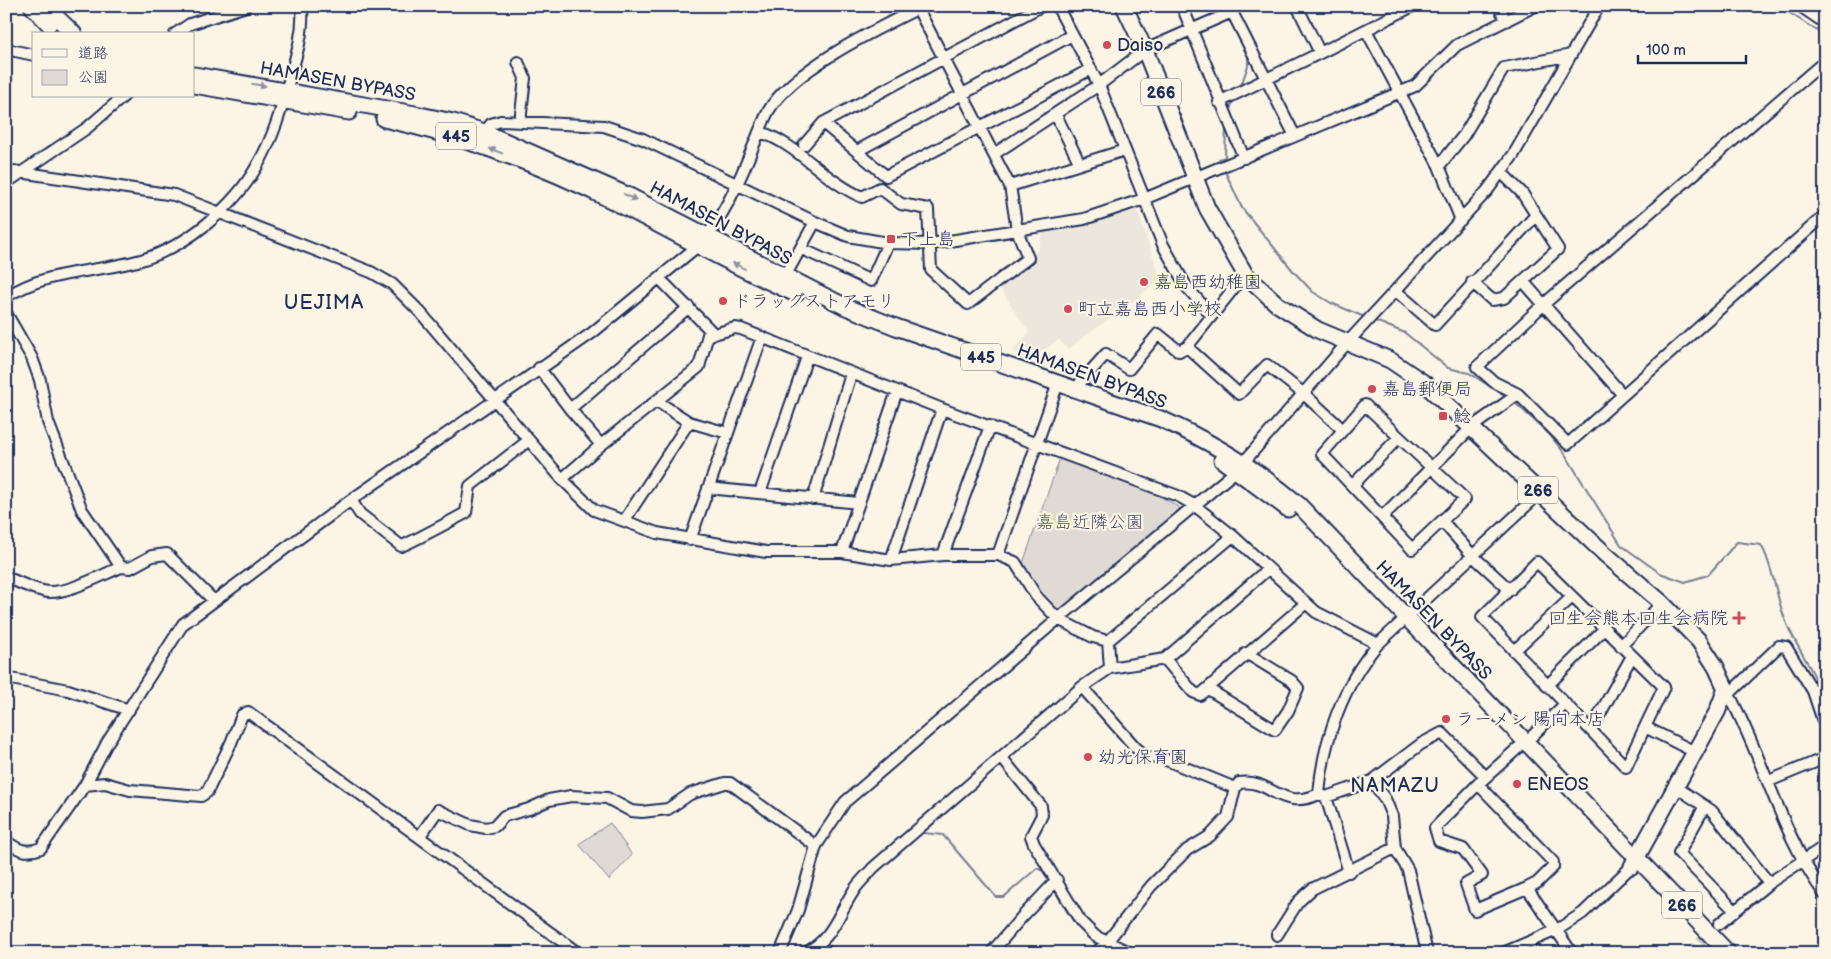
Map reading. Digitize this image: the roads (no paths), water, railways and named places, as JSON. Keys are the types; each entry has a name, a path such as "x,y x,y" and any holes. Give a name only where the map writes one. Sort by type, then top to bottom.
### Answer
{"highway":[{"path":"32,6 57,32"},
{"path":"46,6 72,32"},
{"name":"266","path":"1124,6 1145,50 1207,208 1245,274 1277,304 1318,330 1390,360 1411,373 1472,427 1605,554 1662,603 1699,641 1716,667 1727,691"},
{"name":"HAMASEN BYPASS","path":"195,75 285,96"},
{"name":"HAMASEN BYPASS","path":"195,85 285,96 453,122 480,138 629,196 703,241 781,282 1056,388 1160,420 1199,436 1299,505 1403,622 1634,862 1716,953"},
{"path":"1634,862 1696,752 1727,691"},
{"name":"HAMASEN BYPASS","path":"1634,862 1728,953"}],"street":[{"path":"178,32 190,24 246,6"},
{"path":"6,297 41,280 142,260 194,234 220,212 257,168 269,143 285,96 299,44 303,20 302,6"},
{"path":"804,145 823,123 1042,6"},
{"path":"1057,6 1099,85 1163,245 1186,286 1211,315"},
{"path":"1182,6 1219,102 1244,158"},
{"path":"1297,6 1320,53"},
{"path":"1219,102 1413,6"},
{"path":"1499,6 1506,21"},
{"path":"480,138 496,121 604,126 643,138 815,222 855,238 888,243 931,244 1084,219 1144,199 1400,94 1422,81 1441,58 1457,45 1535,6"},
{"path":"780,953 798,910 816,846 844,802 1240,466 1347,343 1461,220 1501,172 1514,154 1599,6"},
{"path":"1800,6 1825,23"},
{"path":"6,841 19,851 34,851 41,848 86,785 107,743 183,624 352,500 493,400 592,333 703,241 738,183 760,132 772,106 784,91 807,70 921,8 944,60 1010,186 1017,230 1028,258 968,304 930,270 931,244 928,209 901,204 880,188 862,197 842,188 776,138 760,132"},
{"path":"994,154 1056,115 1145,50 1191,31 1230,9 1295,136"},
{"path":"1366,30 1438,166 1461,220"},
{"path":"857,151 1072,35"},
{"path":"6,49 32,55"},
{"path":"1438,166 1464,136 1504,68 1571,55"},
{"path":"1825,60 1544,304 1477,367 1494,382 1518,394 1568,444 1622,394 1825,216"},
{"path":"518,62 525,78 520,122"},
{"path":"823,123 886,176 1091,69"},
{"path":"6,183 25,172 87,128 122,98"},
{"path":"1056,115 1080,164"},
{"path":"1010,186 1125,150"},
{"path":"6,170 145,189 174,195 371,272 392,284 420,312 562,479 594,510 657,533 766,552 842,552 891,560 943,556 998,555 1015,562 1036,596 1058,619 1092,637 1108,641"},
{"path":"1472,282 1492,300 1504,298 1558,249 1522,194 1501,172"},
{"path":"1396,291 1435,325 1472,282 1536,214"},
{"path":"781,282 802,248 815,222"},
{"path":"802,248 871,281 888,243"},
{"path":"1080,383 1106,354 1129,369 1158,334 1179,351 1187,347 1245,274"},
{"path":"659,278 689,307 709,331 718,334 735,328 897,392 1178,496 1194,505 1232,536 1316,612 1378,644"},
{"path":"1523,280 1622,394"},
{"path":"570,409 689,307"},
{"path":"6,313 32,358 40,380 48,422 82,510 120,567"},
{"path":"562,479 601,445 658,402 699,367 709,331"},
{"path":"690,540 762,338"},
{"path":"1187,347 1239,394 1267,365 1304,394 1343,430"},
{"path":"760,493 807,356"},
{"path":"539,368 570,409 601,445"},
{"path":"812,499 851,374"},
{"path":"998,555 1056,388"},
{"path":"842,552 897,392"},
{"path":"1382,517 1472,427 1518,394"},
{"path":"658,402 689,422 728,433"},
{"path":"1366,405 1399,437 1465,499 1412,549 1322,454 1366,405"},
{"path":"891,560 942,409"},
{"path":"624,521 689,422"},
{"path":"943,556 990,426"},
{"path":"1352,486 1399,437"},
{"path":"352,500 360,514 401,546 406,546 418,537 466,513 470,486 529,440"},
{"path":"708,488 858,503"},
{"path":"1349,872 1323,795 1324,756 1336,718 1356,671 1378,644 1540,492"},
{"path":"1442,522 1473,556 1510,590"},
{"path":"1108,641 1232,536"},
{"path":"6,577 44,592 52,592 69,588 120,567 130,568 152,556 167,554 214,601"},
{"path":"1537,562 1664,687 1626,767 1482,617 1510,590 1537,562"},
{"path":"804,953 816,948 832,931 857,886 873,868 1082,687 1110,668 1165,660 1268,569"},
{"path":"1514,651 1572,597"},
{"path":"1165,660 1193,692 1200,695 1246,653 1306,603"},
{"path":"1621,646 1662,603"},
{"path":"1548,686 1604,630"},
{"path":"1108,641 1110,668"},
{"path":"1825,727 1812,691 1786,647 1779,646 1727,691 1746,728 1802,859 1825,895"},
{"path":"1208,689 1275,730 1288,712 1298,688 1292,681 1246,653"},
{"path":"1591,730 1632,656"},
{"path":"6,678 68,690 128,710"},
{"path":"1082,687 1136,748 1148,758 1159,757 1235,788"},
{"path":"1478,784 1553,862 1553,867 1537,882 1527,888 1475,910 1466,884 1482,875 1463,849 1439,840 1435,828 1478,784 1565,704"},
{"path":"86,785 106,783 130,790 201,796 207,792 242,716 248,712 578,953"},
{"path":"1645,727 1696,752"},
{"path":"1096,953 1107,942 1151,886 1187,850 1210,836 1228,817 1235,788 1239,783 1248,781 1292,801 1323,795 1372,781 1421,744 1442,733 1486,777"},
{"path":"1002,758 1041,806 1042,815 1031,836 1081,922 1095,936 1131,953"},
{"path":"1769,781 1825,758"},
{"path":"1372,781 1392,816 1395,848 1408,870 1427,953"},
{"path":"420,836 438,810 470,825 486,828 495,826 504,816 529,810 549,800 571,796 607,798 631,811 642,812 668,809 690,794 725,782 730,783 816,846"},
{"path":"1676,786 1712,811 1769,883"},
{"path":"1705,806 1679,853 1735,911"},
{"path":"1719,924 1769,883 1802,859 1825,846"},
{"path":"1276,935 1298,902 1312,890 1395,848"},
{"path":"1503,953 1557,930 1583,913 1634,862"},
{"path":"991,953 1021,918 1058,880"},
{"path":"1527,888 1572,953"},
{"path":"816,948 831,953"}],"waterway":[{"path":"1779,6 1825,36"},
{"path":"1240,88 1248,66 1248,54"},
{"path":"1229,111 1234,99"},
{"path":"1221,162 1219,159 1225,157 1226,125"},
{"path":"6,164 24,167"},
{"path":"33,169 80,176"},
{"path":"1224,169 1242,208 1294,272 1313,292 1331,303 1367,318"},
{"path":"120,182 167,189"},
{"path":"184,194 221,207"},
{"path":"228,209 356,261"},
{"path":"396,281 423,308"},
{"path":"1373,320 1405,333 1448,368 1469,373 1508,398"},
{"path":"1514,402 1549,434 1565,454 1621,545 1660,573 1685,582 1708,575 1737,542 1761,545 1769,562 1786,622 1817,680 1825,701"},
{"path":"1825,768 1818,781 1818,795 1825,825"},
{"path":"924,833 943,835 996,897 1004,897 1037,868 1043,871 1050,883"},
{"path":"1054,889 1078,927 1099,945"},
{"path":"1105,948 1112,953"}],"tunnel":[{"path":"1689,953 1714,929"}],"place":[{"name":"Daiso","path":"1107,45"},
{"name":"下上島","path":"891,239"},
{"name":"嘉島西幼稚園","path":"1144,282"},
{"name":"ドラッグストアモリ","path":"723,301"},
{"name":"町立嘉島西小学校","path":"1068,309"},
{"name":"嘉島郵便局","path":"1372,389"},
{"name":"鯰","path":"1443,416"},
{"name":"回生会熊本回生会病院","path":"1739,618"},
{"name":"ラーメン 陽向本店","path":"1446,719"},
{"name":"幼光保育園","path":"1088,757"},
{"name":"ENEOS","path":"1517,784"}],"district":[{"name":"UEJIMA","path":"324,302"},
{"name":"NAMAZU","path":"1395,785"}],"park label":[{"name":"嘉島近隣公園","path":"1090,522"}]}
